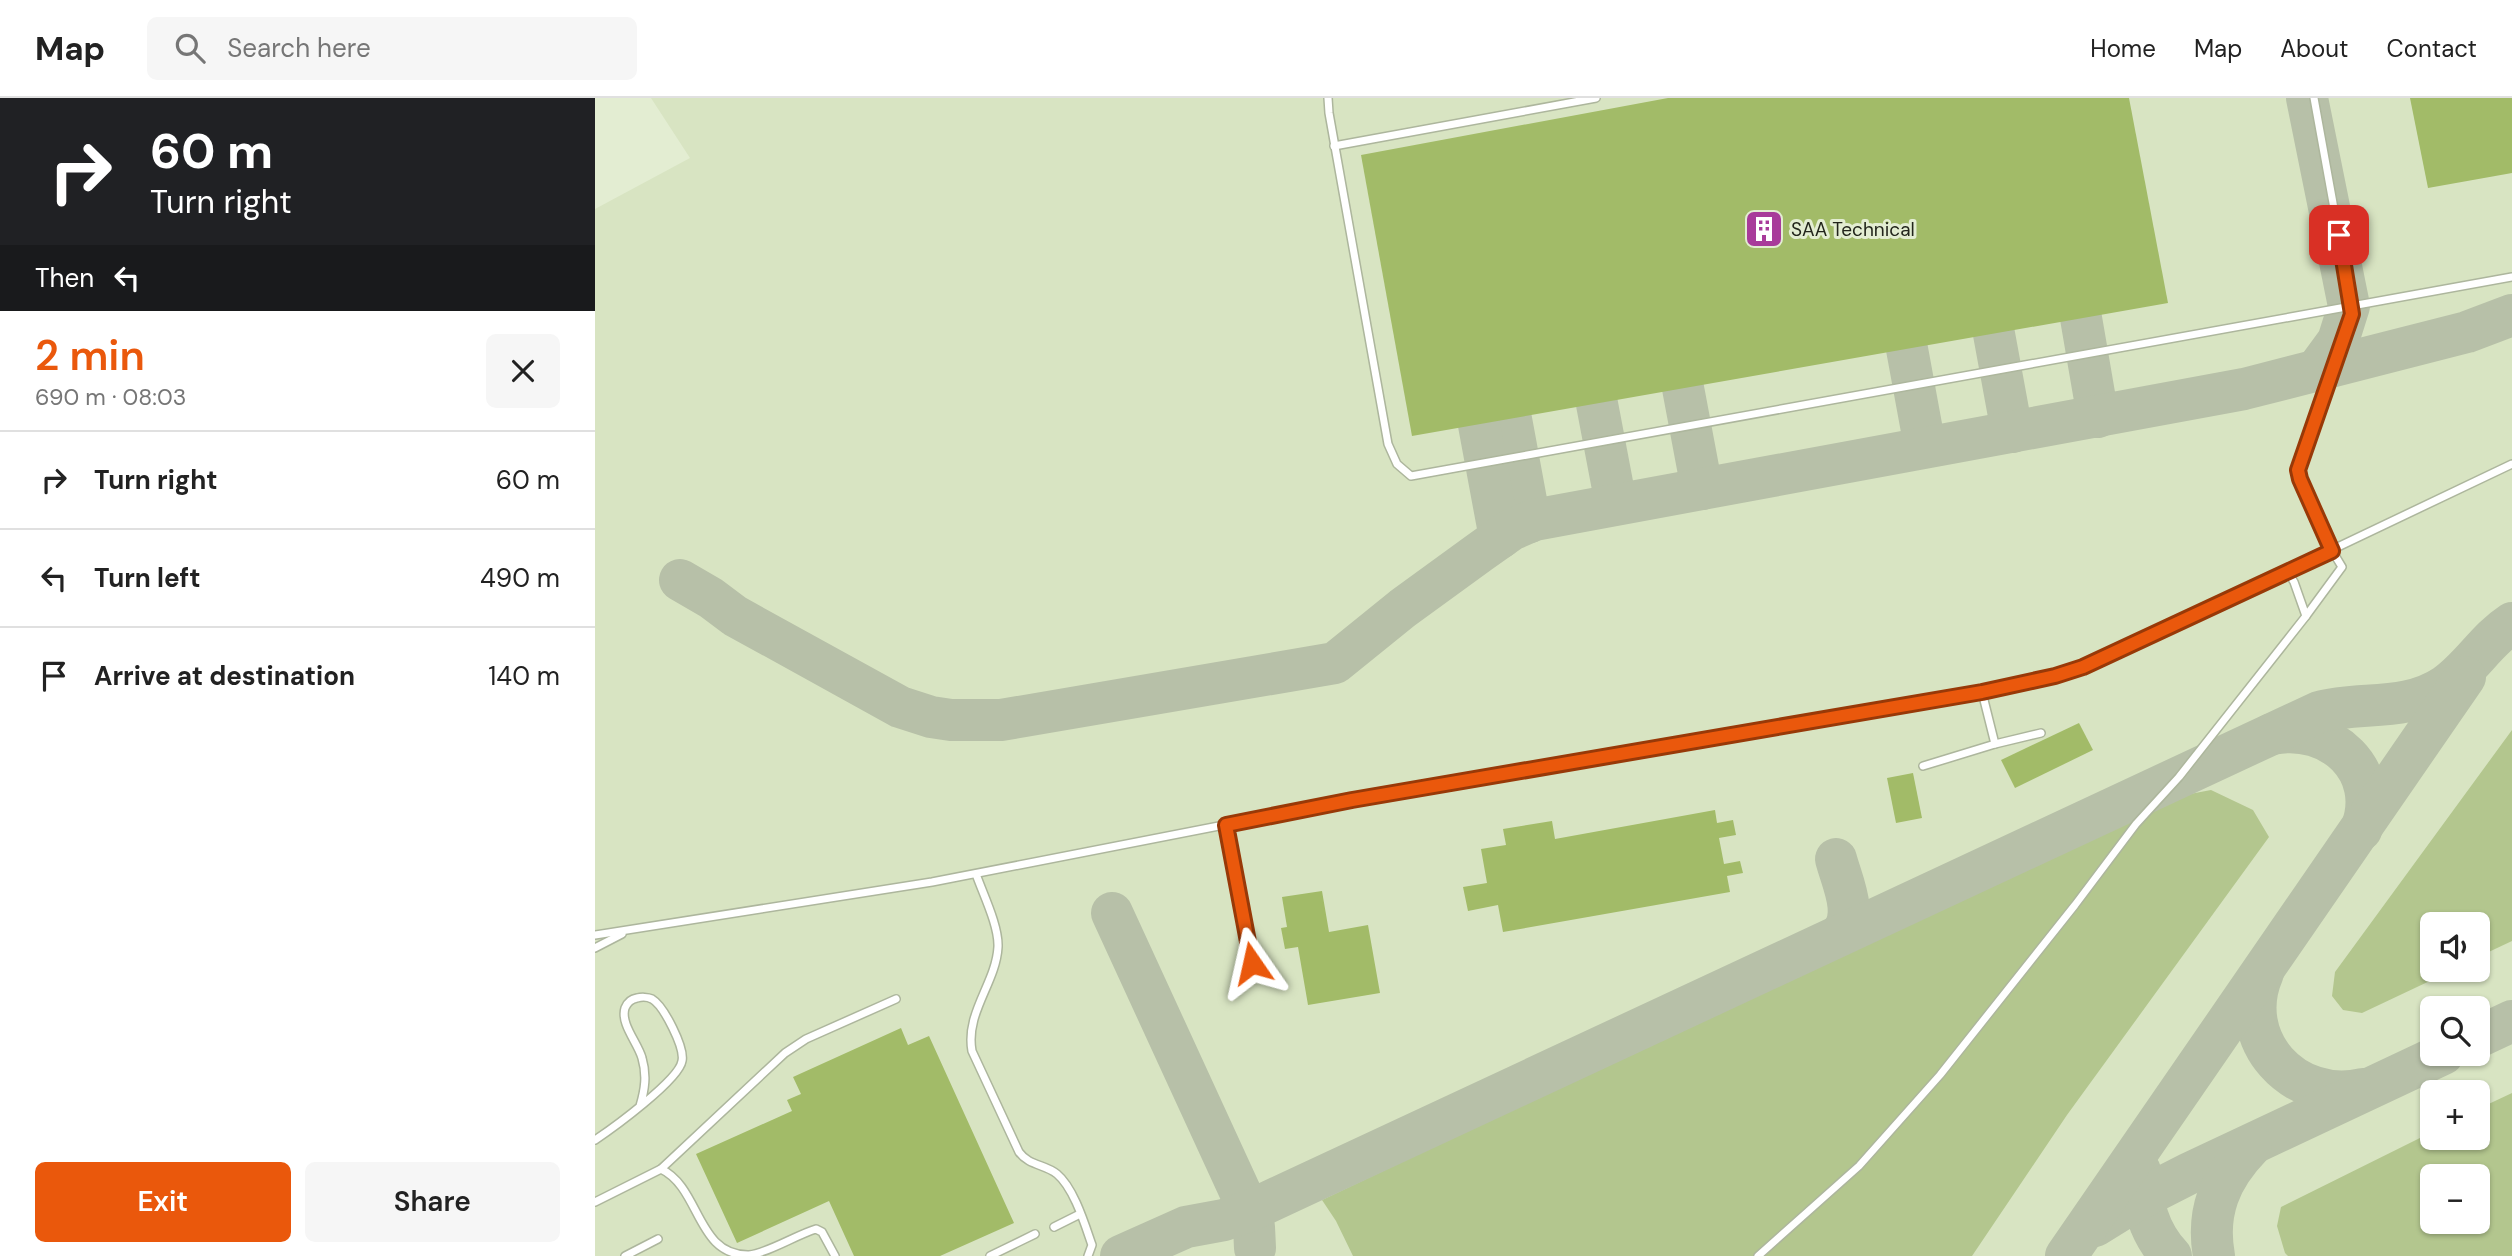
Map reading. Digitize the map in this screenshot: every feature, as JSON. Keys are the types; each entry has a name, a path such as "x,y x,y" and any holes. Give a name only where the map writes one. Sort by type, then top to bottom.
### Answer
{"lane":[{"path":"1328,98 1334,146 1388,444 1397,464 1411,476 2512,277"},
{"path":"1334,146 1597,98"},
{"path":"1758,1256 1859,1166 1924,1094 2136,824 2179,777 2342,567 2332,551 2298,470 2350,322 2352,306 2314,98"},
{"path":"595,935 976,874 1352,800 1982,692 2055,676 2083,667 2288,572 2512,464"},
{"path":"2288,572 2306,616"},
{"path":"1982,692 1995,744"},
{"path":"1923,765 2041,733"},
{"path":"1226,825 1252,963"},
{"path":"976,874 996,931 998,946 989,979 973,1018 969,1038 972,1051 1019,1152 1029,1162 1058,1175 1070,1189 1092,1245 1088,1256"},
{"path":"595,948 629,930"},
{"path":"595,1140 626,1119 677,1072 682,1061 682,1048 673,1030 654,1000 645,997 633,999 626,1006 624,1017 642,1058 646,1084 640,1105"},
{"path":"595,1202 661,1169 785,1053 806,1039 896,999"},
{"path":"661,1169 679,1182 717,1247 727,1253 750,1256 815,1229 824,1234 835,1256"},
{"path":"1054,1227 1080,1214"},
{"path":"990,1256 1035,1234"},
{"path":"625,1256 658,1240"}],"shaded area":[{"path":"651,98 2512,98 2512,1256 595,1256 595,209 690,158"}],"green space":[{"path":"2512,730 2512,941 2490,951 2490,912 2420,912 2420,982 2428,982 2362,1013 2343,1010 2332,996 2335,972"},
{"path":"2211,790 2253,810 2269,837 2067,1115 1972,1256 1353,1256 1322,1200 1824,961 2190,794"},
{"path":"2512,1093 2512,1256 2288,1256 2277,1226 2281,1207 2420,1138 2420,1150 2490,1150 2490,1103"}],"building":[{"name":"SAA Technical","path":"1668,98 2129,98 2168,303 1412,436 1361,155"},
{"path":"2410,98 2512,98 2512,173 2428,188"},
{"path":"2079,723 2093,750 2015,788 2001,760"},
{"path":"1913,773 1922,818 1896,823 1887,778"},
{"path":"1715,810 1717,823 1733,820 1736,835 1719,838 1724,864 1740,861 1743,873 1727,876 1730,892 1503,932 1498,905 1468,911 1463,887 1487,883 1481,849 1506,845 1503,829 1552,821 1555,839"},
{"path":"1322,891 1329,932 1368,925 1380,993 1308,1005 1298,947 1285,949 1281,928 1287,927 1282,897"},
{"path":"901,1028 908,1045 929,1036 1014,1223 940,1256 854,1256 829,1201 737,1243 696,1154 792,1111 787,1100 801,1094 793,1077"}],"taxiway":[{"path":"2307,98 2349,306 2338,341 2316,371"},
{"path":"680,580 735,616 900,707 951,720 1001,720 1335,663 1403,608 1480,552 1511,530 1534,520 2244,389 2467,332 2512,315"},
{"path":"2081,318 2098,417"},
{"path":"1994,334 2012,432"},
{"path":"1907,349 1925,447"},
{"path":"1683,388 1702,489"},
{"path":"1597,404 1616,504"},
{"path":"1511,419 1530,522"},
{"path":"1479,425 1500,538"},
{"path":"1121,1256 1186,1227 1224,1220 1249,1211 2319,712 2399,703 2430,694 2454,679 2494,637 2512,623"},
{"path":"2066,1256 2465,677"},
{"path":"2272,734 2294,732 2314,736 2347,755 2359,771 2365,788 2366,808 2361,830"},
{"path":"1836,859 1849,908 1846,927 1840,935"},
{"path":"1112,913 1249,1211 1254,1227 1255,1248"},
{"path":"2263,973 2256,998 2257,1022 2264,1043 2276,1062 2293,1077 2314,1087 2338,1091 2363,1089"},
{"path":"2490,1031 2512,1021"},
{"path":"2095,1226 2137,1200 2190,1173 2420,1065"},
{"path":"2214,1256 2212,1225 2218,1196 2231,1170 2251,1146"},
{"path":"2140,1171 2142,1194 2152,1227 2171,1256"}],"place":[{"name":"SAA Technical","path":"1764,229"}],"route":[{"path":"1252,963 1226,825 1352,800 1982,692 2055,676 2111,655 2332,551 2298,470 2352,314 2339,235"}]}
